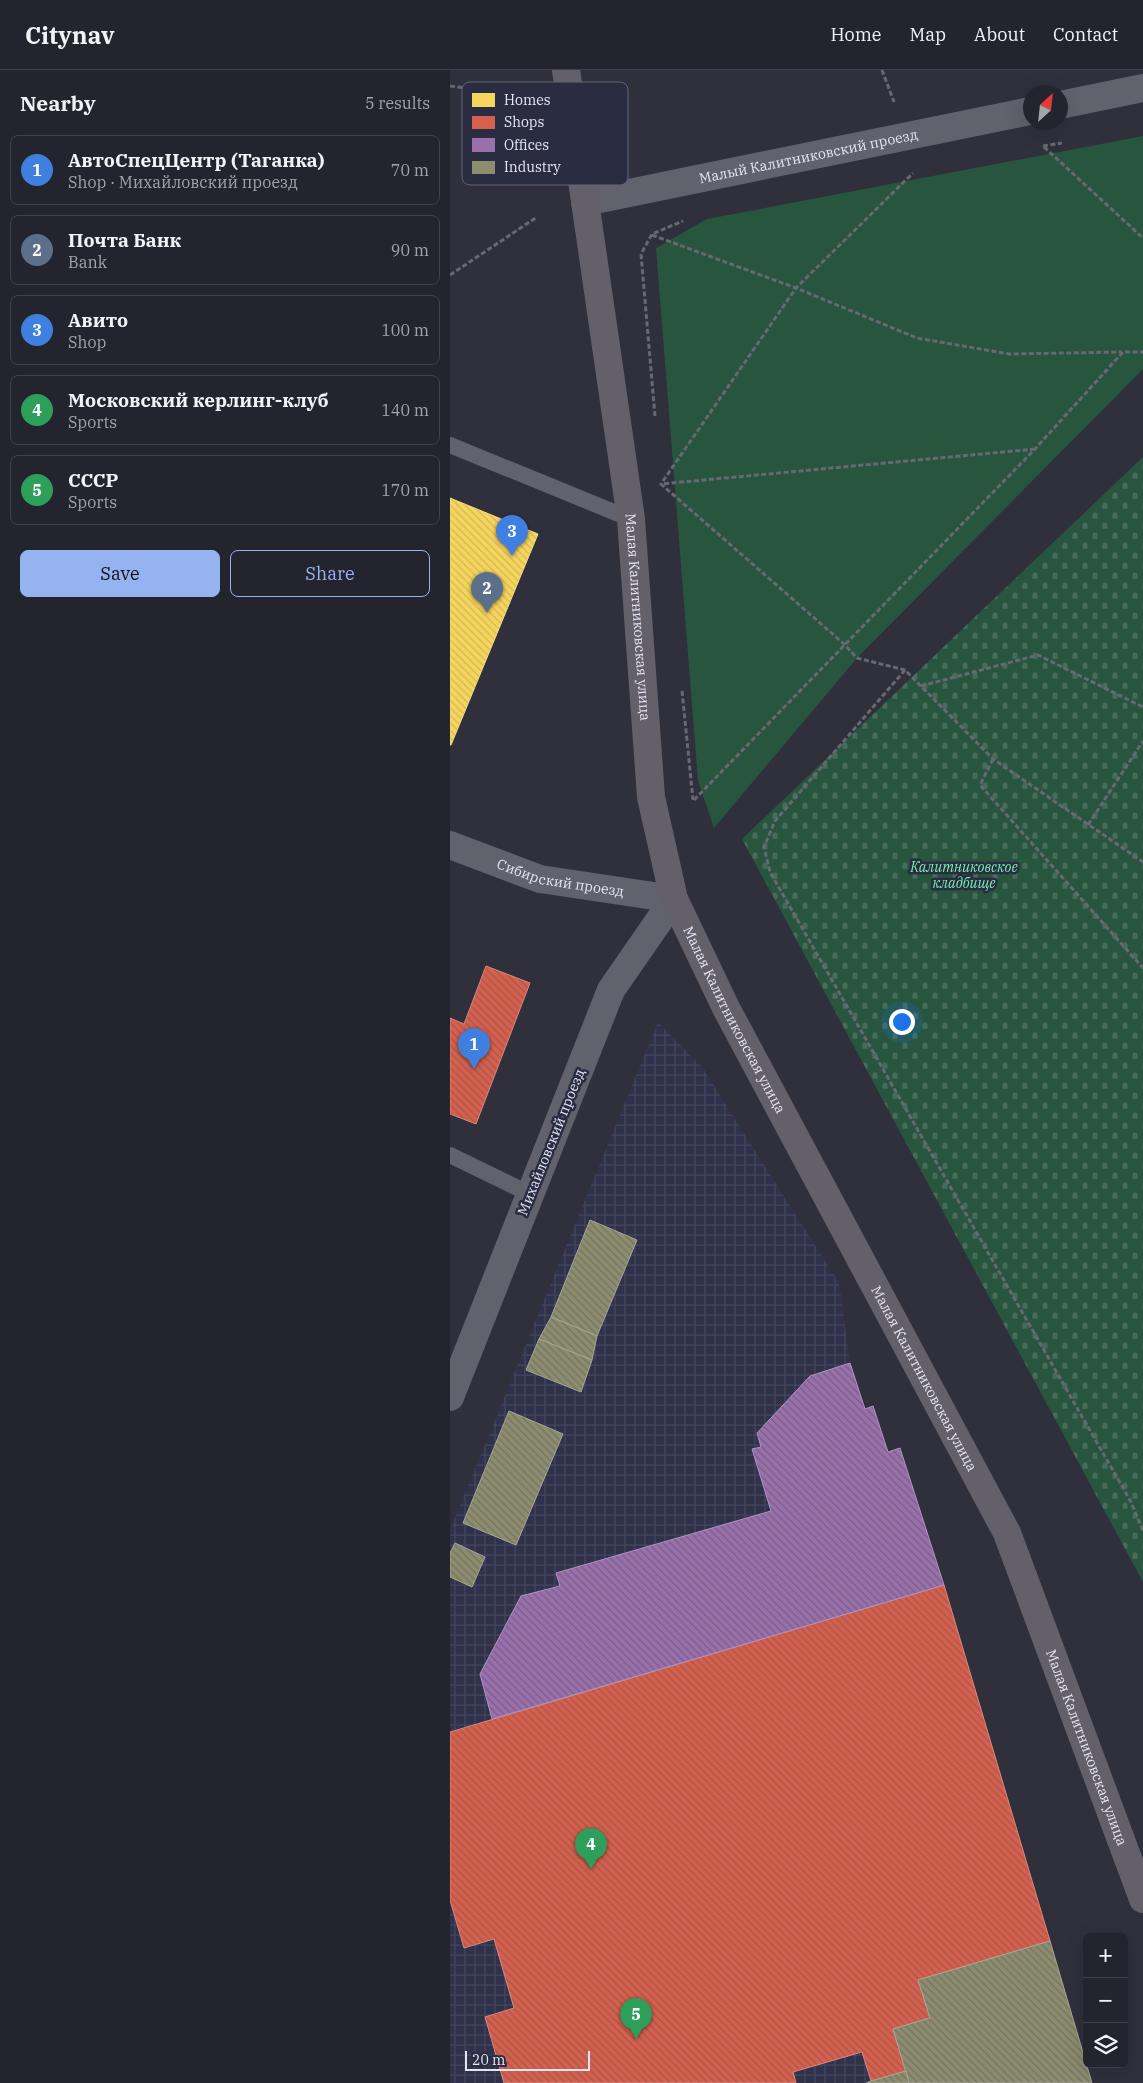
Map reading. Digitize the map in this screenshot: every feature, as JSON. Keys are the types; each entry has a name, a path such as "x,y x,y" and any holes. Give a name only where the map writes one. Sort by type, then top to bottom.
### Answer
{"street":[{"path":"1068,103 1143,88"},
{"name":"Малый Калитниковский проезд","path":"585,202 1023,112"},
{"name":"Малая Калитниковская улица","path":"583,185 631,519 651,797 674,899 726,1008 1007,1533 1143,1900"},
{"name":"Сибирский проезд","path":"450,845 540,879 674,899"},
{"name":"Михайловский проезд","path":"450,1397 611,990 674,899"}],"lane":[{"path":"450,445 631,519"},
{"path":"450,1155 530,1194"}],"path":[{"path":"882,70 897,110"},
{"path":"1035,148 1071,141"},
{"path":"1044,146 1143,238"},
{"path":"903,174 922,170"},
{"path":"661,484 796,288 913,172"},
{"path":"450,275 536,217"},
{"path":"655,417 642,254 652,234 684,220"},
{"path":"652,234 796,288 917,338 1009,354 1143,352"},
{"path":"681,681 693,800 1035,449 1123,352"},
{"path":"661,484 1035,449"},
{"path":"660,474 662,494"},
{"path":"661,484 844,644 857,658 905,670 993,759 1143,862"},
{"path":"921,686 1038,655 1143,707"},
{"path":"905,670 775,821 764,847 770,872 1131,1502 1143,1531"},
{"path":"1088,825 1143,741"},
{"path":"993,759 980,785 1143,968"}],"shaded area":[{"path":"658,1022 702,1067 839,1283 850,1363 865,1409 873,1406 888,1452 900,1448 944,1585 1083,2053 1083,2068 1088,2068 1092,2083 450,2083 450,1530"}],"green space":[{"path":"1143,136 1143,369 857,658 714,828 698,781 656,248 707,219"},
{"name":"Калитниковское кладбище","path":"1143,457 1143,1582 742,839"}],"building: Homes":[{"path":"450,498 538,534 451,745 450,745"}],"building: Shops":[{"path":"486,966 530,983 476,1124 450,1114 450,1018 464,1024"},
{"path":"944,1585 1050,1941 918,1980 930,2018 893,2029 906,2071 871,2081 862,2052 793,2072 796,2083 504,2083 485,2017 514,2008 494,1939 464,1948 450,1900 450,1732"}],"building: Offices":[{"path":"850,1363 865,1409 873,1406 888,1452 900,1448 944,1585 492,1719 480,1674 521,1596 560,1586 556,1573 771,1511 752,1449 761,1447 757,1433 810,1376"}],"building: Industry":[{"path":"590,1220 637,1240 597,1336 551,1317"},
{"path":"551,1317 597,1336 592,1360 539,1339"},
{"path":"539,1339 592,1360 581,1392 526,1370"},
{"path":"509,1411 563,1434 516,1545 463,1523"},
{"path":"455,1543 485,1557 472,1587 450,1577 450,1553"},
{"path":"1050,1941 1083,2053 1083,2068 1088,2068 1092,2083 909,2083 893,2029 930,2018 918,1980"},
{"path":"906,2071 909,2083 866,2083 871,2081"}],"place":[{"name":"Авито","path":"512,556"},
{"name":"Почта Банк","path":"487,613"},
{"name":"АвтоСпецЦентр (Таганка)","path":"474,1069"},
{"name":"Московский керлинг-клуб","path":"591,1869"},
{"name":"СССР","path":"636,2039"}]}
